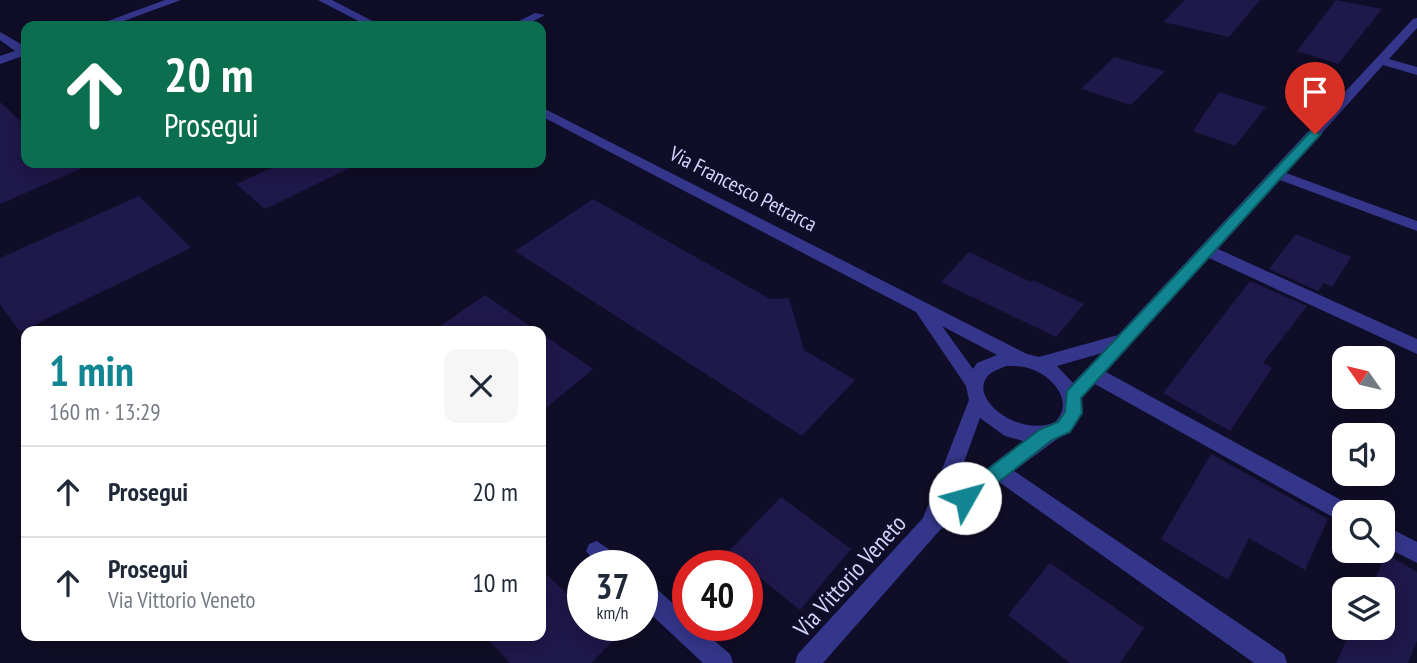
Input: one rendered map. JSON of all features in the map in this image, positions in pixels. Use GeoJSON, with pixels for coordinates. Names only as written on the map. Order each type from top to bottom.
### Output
{"type":"FeatureCollection","features":[{"type":"Feature","properties":{"kind":"street"},"geometry":{"type":"LineString","coordinates":[[115,21],[176,0]]}},
{"type":"Feature","properties":{"kind":"street"},"geometry":{"type":"LineString","coordinates":[[323,0],[366,21]]}},
{"type":"Feature","properties":{"kind":"street"},"geometry":{"type":"LineString","coordinates":[[526,21],[539,15]]}},
{"type":"Feature","properties":{"kind":"street"},"geometry":{"type":"LineString","coordinates":[[1073,396],[1417,21]]}},
{"type":"Feature","properties":{"kind":"street"},"geometry":{"type":"LineString","coordinates":[[0,35],[21,49]]}},
{"type":"Feature","properties":{"kind":"street"},"geometry":{"type":"LineString","coordinates":[[0,60],[21,53]]}},
{"type":"Feature","properties":{"kind":"street"},"geometry":{"type":"LineString","coordinates":[[1383,61],[1417,71]]}},
{"type":"Feature","properties":{"kind":"street","name":"Via Francesco Petrarca"},"geometry":{"type":"LineString","coordinates":[[546,114],[892,292],[922,311],[1030,362]]}},
{"type":"Feature","properties":{"kind":"street"},"geometry":{"type":"LineString","coordinates":[[1277,174],[1417,226]]}},
{"type":"Feature","properties":{"kind":"street"},"geometry":{"type":"LineString","coordinates":[[1207,250],[1417,347]]}},
{"type":"Feature","properties":{"kind":"street","name":"Via Francesco Petrarca"},"geometry":{"type":"LineString","coordinates":[[922,311],[975,392]]}},
{"type":"Feature","properties":{"kind":"street"},"geometry":{"type":"LineString","coordinates":[[1030,362],[1065,384],[1073,396],[1073,413],[1064,427],[1045,435],[1018,433],[993,421],[975,392],[979,371],[989,363],[1030,362],[1124,340]]}},
{"type":"Feature","properties":{"kind":"street"},"geometry":{"type":"LineString","coordinates":[[1095,375],[1332,506]]}},
{"type":"Feature","properties":{"kind":"street","name":"Via Vittorio Veneto"},"geometry":{"type":"LineString","coordinates":[[931,524],[975,392]]}},
{"type":"Feature","properties":{"kind":"street","name":"Via Vittorio Veneto"},"geometry":{"type":"LineString","coordinates":[[807,663],[931,524],[1045,435]]}},
{"type":"Feature","properties":{"kind":"street"},"geometry":{"type":"LineString","coordinates":[[999,471],[1275,663]]}},
{"type":"Feature","properties":{"kind":"street"},"geometry":{"type":"LineString","coordinates":[[1395,541],[1417,553]]}},
{"type":"Feature","properties":{"kind":"street"},"geometry":{"type":"LineString","coordinates":[[658,606],[722,663]]}},
{"type":"Feature","properties":{"kind":"building"},"geometry":{"type":"Polygon","coordinates":[[[1185,0],[1260,0],[1229,37],[1163,22],[1185,0]]]}},
{"type":"Feature","properties":{"kind":"building"},"geometry":{"type":"Polygon","coordinates":[[[1336,0],[1382,9],[1338,64],[1297,51],[1336,0]]]}},
{"type":"Feature","properties":{"kind":"building"},"geometry":{"type":"Polygon","coordinates":[[[1114,57],[1165,71],[1131,105],[1081,89],[1114,57]]]}},
{"type":"Feature","properties":{"kind":"building"},"geometry":{"type":"Polygon","coordinates":[[[1219,92],[1266,107],[1235,146],[1193,131],[1219,92]]]}},
{"type":"Feature","properties":{"kind":"building"},"geometry":{"type":"Polygon","coordinates":[[[0,102],[21,121],[21,168],[83,168],[0,204],[0,102]]]}},
{"type":"Feature","properties":{"kind":"building"},"geometry":{"type":"Polygon","coordinates":[[[272,168],[350,168],[265,209],[236,184],[272,168]]]}},
{"type":"Feature","properties":{"kind":"building"},"geometry":{"type":"Polygon","coordinates":[[[139,196],[191,248],[32,326],[21,326],[20,332],[0,304],[0,258],[139,196]]]}},
{"type":"Feature","properties":{"kind":"building"},"geometry":{"type":"Polygon","coordinates":[[[593,199],[770,299],[789,298],[804,350],[855,380],[802,436],[515,251],[593,199]]]}},
{"type":"Feature","properties":{"kind":"building"},"geometry":{"type":"Polygon","coordinates":[[[1296,234],[1351,257],[1332,287],[1324,283],[1318,291],[1269,269],[1296,234]]]}},
{"type":"Feature","properties":{"kind":"building"},"geometry":{"type":"Polygon","coordinates":[[[969,252],[1084,304],[1056,337],[941,282],[969,252]]]}},
{"type":"Feature","properties":{"kind":"building"},"geometry":{"type":"Polygon","coordinates":[[[1250,281],[1307,306],[1263,363],[1272,368],[1230,431],[1163,393],[1250,281]]]}},
{"type":"Feature","properties":{"kind":"building"},"geometry":{"type":"Polygon","coordinates":[[[485,295],[530,326],[440,326],[485,295]]]}},
{"type":"Feature","properties":{"kind":"building"},"geometry":{"type":"Polygon","coordinates":[[[546,336],[593,369],[546,408],[546,336]]]}},
{"type":"Feature","properties":{"kind":"building"},"geometry":{"type":"Polygon","coordinates":[[[1211,454],[1328,519],[1305,570],[1249,538],[1228,580],[1161,539],[1211,454]]]}},
{"type":"Feature","properties":{"kind":"building"},"geometry":{"type":"Polygon","coordinates":[[[781,497],[851,549],[800,610],[763,580],[763,550],[730,550],[781,497]]]}},
{"type":"Feature","properties":{"kind":"building"},"geometry":{"type":"Polygon","coordinates":[[[1395,559],[1417,572],[1417,641],[1408,663],[1336,663],[1347,640],[1395,640],[1395,577],[1376,577],[1382,563],[1395,563],[1395,559]]]}},
{"type":"Feature","properties":{"kind":"building"},"geometry":{"type":"Polygon","coordinates":[[[1050,563],[1144,628],[1120,663],[1070,663],[1008,615],[1050,563]]]}},
{"type":"Feature","properties":{"kind":"building"},"geometry":{"type":"Polygon","coordinates":[[[546,574],[567,594],[567,641],[613,641],[591,663],[510,663],[490,641],[546,641],[546,574]]]}},
{"type":"Feature","properties":{"kind":"route"},"geometry":{"type":"LineString","coordinates":[[965,498],[1045,435],[1064,427],[1073,413],[1073,396],[1315,134]]}}]}
